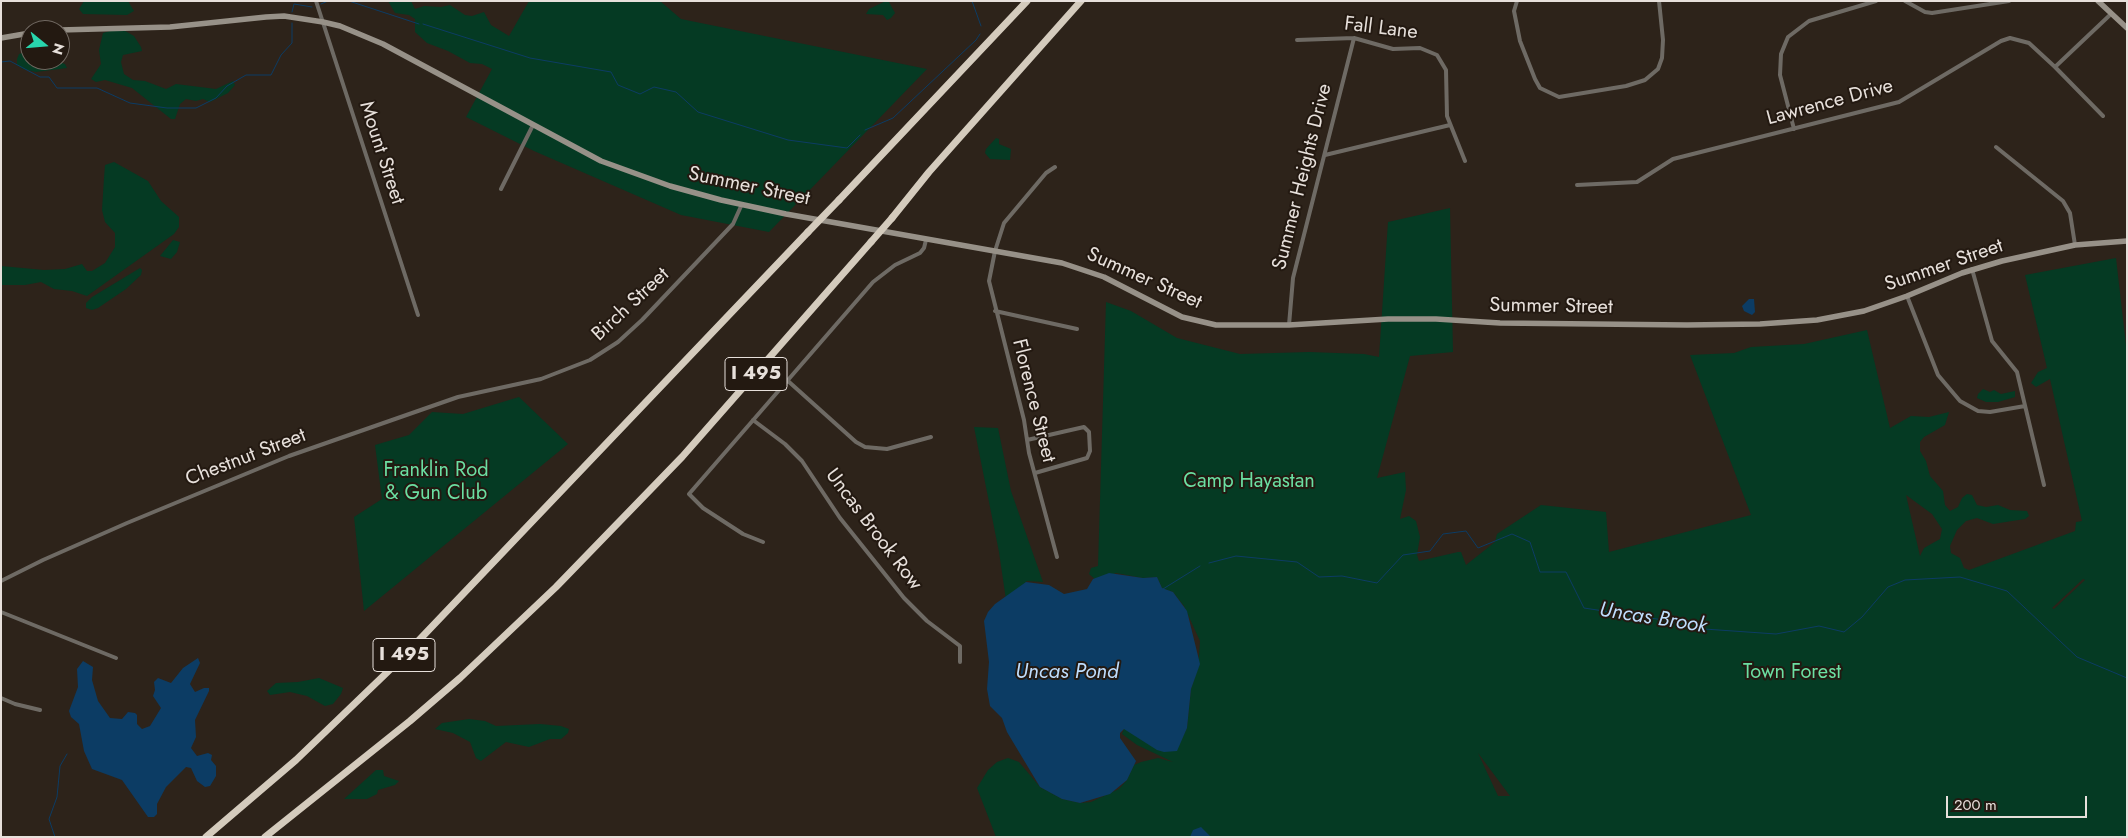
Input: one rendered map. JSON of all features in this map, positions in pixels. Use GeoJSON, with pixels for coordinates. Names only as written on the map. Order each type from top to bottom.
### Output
{"type":"FeatureCollection","features":[{"type":"Feature","properties":{"kind":"highway","name":"I 495"},"geometry":{"type":"LineString","coordinates":[[206,837],[296,760],[402,658],[1027,1]]}},
{"type":"Feature","properties":{"kind":"highway","name":"I 495"},"geometry":{"type":"LineString","coordinates":[[265,837],[410,722],[460,678],[556,587],[682,456],[892,218],[929,172],[1081,1]]}},
{"type":"Feature","properties":{"kind":"main road"},"geometry":{"type":"LineString","coordinates":[[2098,1],[2127,28]]}},
{"type":"Feature","properties":{"kind":"main road","name":"Summer Street"},"geometry":{"type":"LineString","coordinates":[[70,30],[170,27],[275,17],[323,22],[340,26],[383,44],[533,125],[618,168],[703,196],[926,240],[1055,261],[1087,270],[1120,284],[1172,313],[1199,322],[1229,325],[1289,325],[1417,319],[1576,324],[1760,324],[1839,316],[1864,311],[1972,270],[2075,245],[2127,241]]}},
{"type":"Feature","properties":{"kind":"main road"},"geometry":{"type":"LineString","coordinates":[[1,38],[20,35]]}},
{"type":"Feature","properties":{"kind":"street","name":"Mount Street"},"geometry":{"type":"LineString","coordinates":[[316,1],[418,315]]}},
{"type":"Feature","properties":{"kind":"street"},"geometry":{"type":"LineString","coordinates":[[1517,1],[1514,11],[1517,26],[1535,79],[1540,88],[1559,97],[1581,95],[1632,84],[1645,80],[1658,69],[1662,58],[1663,40],[1659,1]]}},
{"type":"Feature","properties":{"kind":"street"},"geometry":{"type":"LineString","coordinates":[[1794,128],[1780,75],[1781,54],[1788,37],[1808,21],[1876,1]]}},
{"type":"Feature","properties":{"kind":"street"},"geometry":{"type":"LineString","coordinates":[[1905,1],[1925,12],[1932,13],[2009,1]]}},
{"type":"Feature","properties":{"kind":"street"},"geometry":{"type":"LineString","coordinates":[[2055,66],[2111,14]]}},
{"type":"Feature","properties":{"kind":"street","name":"Fall Lane"},"geometry":{"type":"LineString","coordinates":[[1297,40],[1354,38],[1393,49],[1420,48],[1437,55],[1446,70],[1445,106],[1450,125],[1465,161]]}},
{"type":"Feature","properties":{"kind":"street","name":"Summer Heights Drive"},"geometry":{"type":"LineString","coordinates":[[1289,325],[1293,278],[1354,38]]}},
{"type":"Feature","properties":{"kind":"street","name":"Lawrence Drive"},"geometry":{"type":"LineString","coordinates":[[1578,185],[1638,182],[1673,160],[1899,102],[2001,41],[2010,38],[2029,43],[2055,66],[2103,116]]}},
{"type":"Feature","properties":{"kind":"street"},"geometry":{"type":"LineString","coordinates":[[501,189],[533,125]]}},
{"type":"Feature","properties":{"kind":"street"},"geometry":{"type":"LineString","coordinates":[[1325,155],[1450,125]]}},
{"type":"Feature","properties":{"kind":"street"},"geometry":{"type":"LineString","coordinates":[[1996,147],[2063,201],[2070,213],[2075,245]]}},
{"type":"Feature","properties":{"kind":"street","name":"Florence Street"},"geometry":{"type":"LineString","coordinates":[[1055,167],[1046,173],[1010,214],[999,236],[989,282],[1056,558]]}},
{"type":"Feature","properties":{"kind":"street","name":"Birch Street"},"geometry":{"type":"LineString","coordinates":[[510,386],[551,376],[576,367],[618,342],[642,320],[728,229],[736,220],[742,204]]}},
{"type":"Feature","properties":{"kind":"street"},"geometry":{"type":"LineString","coordinates":[[764,542],[743,534],[689,494],[873,282],[896,265],[920,253],[926,240]]}},
{"type":"Feature","properties":{"kind":"street"},"geometry":{"type":"LineString","coordinates":[[1972,270],[1992,341],[2017,372],[2044,484]]}},
{"type":"Feature","properties":{"kind":"street"},"geometry":{"type":"LineString","coordinates":[[1907,296],[1938,375],[1960,401],[1978,411],[1990,412],[2025,406]]}},
{"type":"Feature","properties":{"kind":"street"},"geometry":{"type":"LineString","coordinates":[[995,310],[1077,328]]}},
{"type":"Feature","properties":{"kind":"street"},"geometry":{"type":"LineString","coordinates":[[788,381],[856,442],[865,447],[887,449],[931,437]]}},
{"type":"Feature","properties":{"kind":"street","name":"Chestnut Street"},"geometry":{"type":"LineString","coordinates":[[1,581],[119,526],[289,456],[458,397],[510,386]]}},
{"type":"Feature","properties":{"kind":"street","name":"Uncas Brook Row"},"geometry":{"type":"LineString","coordinates":[[754,420],[785,444],[802,461],[840,518],[904,598],[927,621],[960,646],[960,662]]}},
{"type":"Feature","properties":{"kind":"street"},"geometry":{"type":"LineString","coordinates":[[1027,440],[1087,428],[1090,451],[1087,458],[1035,473]]}},
{"type":"Feature","properties":{"kind":"street"},"geometry":{"type":"LineString","coordinates":[[1,612],[116,658]]}},
{"type":"Feature","properties":{"kind":"street"},"geometry":{"type":"LineString","coordinates":[[1,698],[15,704],[40,710]]}},
{"type":"Feature","properties":{"kind":"green space"},"geometry":{"type":"Polygon","coordinates":[[[84,1],[128,1],[134,11],[127,15],[83,14],[79,9],[84,1]]]}},
{"type":"Feature","properties":{"kind":"green space"},"geometry":{"type":"Polygon","coordinates":[[[388,1],[411,1],[415,9],[424,6],[441,7],[450,5],[465,15],[472,16],[484,12],[491,25],[509,36],[529,1],[660,1],[681,19],[927,69],[769,232],[681,215],[534,151],[466,117],[492,69],[482,64],[470,63],[448,51],[427,43],[415,32],[415,19],[409,15],[395,13],[388,1]]]}},
{"type":"Feature","properties":{"kind":"green space"},"geometry":{"type":"Polygon","coordinates":[[[886,1],[889,2],[895,13],[891,18],[887,20],[883,15],[866,14],[869,9],[886,1]]]}},
{"type":"Feature","properties":{"kind":"green space"},"geometry":{"type":"Polygon","coordinates":[[[120,28],[134,36],[142,51],[123,55],[121,62],[124,74],[133,80],[145,81],[166,89],[176,84],[216,89],[233,81],[235,85],[228,93],[210,102],[203,99],[196,101],[186,99],[180,104],[175,119],[171,119],[132,88],[105,80],[96,82],[91,79],[101,64],[99,50],[103,33],[120,28]]]}},
{"type":"Feature","properties":{"kind":"green space"},"geometry":{"type":"Polygon","coordinates":[[[20,54],[20,67],[17,65],[20,54]]]}},
{"type":"Feature","properties":{"kind":"green space"},"geometry":{"type":"Polygon","coordinates":[[[27,70],[52,70],[36,72],[27,70]]]}},
{"type":"Feature","properties":{"kind":"green space"},"geometry":{"type":"Polygon","coordinates":[[[996,138],[999,139],[999,144],[1011,149],[1010,160],[990,159],[985,153],[986,149],[996,138]]]}},
{"type":"Feature","properties":{"kind":"green space"},"geometry":{"type":"Polygon","coordinates":[[[114,162],[148,181],[161,201],[179,217],[179,227],[174,234],[87,296],[72,291],[54,289],[41,282],[25,285],[1,285],[1,266],[44,270],[65,269],[82,264],[87,271],[92,271],[105,263],[115,247],[115,233],[105,222],[102,210],[105,165],[114,162]]]}},
{"type":"Feature","properties":{"kind":"green space"},"geometry":{"type":"Polygon","coordinates":[[[1450,208],[1453,352],[1410,356],[1377,478],[1405,472],[1406,490],[1400,519],[1409,516],[1416,521],[1420,537],[1417,555],[1419,561],[1461,552],[1466,565],[1495,542],[1497,534],[1541,505],[1606,512],[1609,552],[1751,515],[1690,355],[1734,353],[1751,347],[1804,344],[1867,330],[1890,428],[1911,416],[1929,417],[1949,412],[1945,425],[1924,437],[1920,442],[1920,451],[1926,461],[1930,476],[1943,491],[1945,505],[1950,511],[1958,507],[1962,498],[1967,494],[1972,495],[1977,505],[1986,507],[1998,505],[2010,510],[2027,511],[2029,516],[2025,519],[1993,524],[1977,518],[1966,521],[1957,530],[1950,546],[1951,553],[1960,558],[1964,568],[1969,570],[2075,531],[2076,522],[2082,521],[2050,379],[2036,387],[2031,383],[2038,372],[2047,368],[2025,275],[2116,258],[2127,354],[2127,837],[996,837],[977,788],[988,770],[997,762],[1008,758],[1019,762],[1040,787],[1062,799],[1080,803],[1091,802],[1119,789],[1127,780],[1134,765],[1158,758],[1173,762],[1137,745],[1122,734],[1125,726],[1179,744],[1187,728],[1191,689],[1198,668],[1200,641],[1184,606],[1173,592],[1162,588],[1157,577],[1143,578],[1116,573],[1097,581],[1089,574],[1091,568],[1098,566],[1106,302],[1131,311],[1177,338],[1240,354],[1309,352],[1364,354],[1379,357],[1388,222],[1450,208]],[[1906,495],[1920,556],[1924,548],[1940,539],[1942,529],[1932,514],[1906,495]],[[2083,579],[2052,608],[2054,609],[2085,580],[2083,579]],[[1478,753],[1498,796],[1510,796],[1478,753]]]}},
{"type":"Feature","properties":{"kind":"green space"},"geometry":{"type":"Polygon","coordinates":[[[173,240],[180,242],[177,252],[171,259],[160,256],[173,240]]]}},
{"type":"Feature","properties":{"kind":"green space"},"geometry":{"type":"Polygon","coordinates":[[[140,268],[142,270],[141,275],[126,289],[98,308],[92,310],[86,308],[86,303],[92,297],[140,268]]]}},
{"type":"Feature","properties":{"kind":"green space"},"geometry":{"type":"Polygon","coordinates":[[[1983,389],[1990,392],[1994,390],[2001,394],[2015,391],[2015,397],[1998,402],[1986,402],[1977,398],[1983,389]]]}},
{"type":"Feature","properties":{"kind":"green space","name":"Franklin Rod & Gun Club"},"geometry":{"type":"Polygon","coordinates":[[[519,397],[568,444],[364,611],[354,517],[382,499],[375,445],[409,435],[432,412],[463,414],[519,397]]]}},
{"type":"Feature","properties":{"kind":"green space"},"geometry":{"type":"Polygon","coordinates":[[[974,427],[998,428],[1011,491],[1043,582],[1027,581],[1006,600],[999,552],[974,427]]]}},
{"type":"Feature","properties":{"kind":"green space"},"geometry":{"type":"Polygon","coordinates":[[[319,678],[343,688],[333,704],[325,706],[307,696],[290,692],[270,695],[267,691],[276,683],[298,682],[319,678]]]}},
{"type":"Feature","properties":{"kind":"green space"},"geometry":{"type":"Polygon","coordinates":[[[469,719],[485,721],[496,726],[540,724],[561,726],[569,729],[568,733],[561,739],[550,739],[529,747],[506,742],[481,761],[476,758],[470,742],[453,733],[435,729],[442,723],[469,719]]]}},
{"type":"Feature","properties":{"kind":"green space"},"geometry":{"type":"Polygon","coordinates":[[[376,770],[383,770],[384,776],[399,781],[395,785],[378,790],[377,794],[367,799],[344,799],[376,770]]]}},
{"type":"Feature","properties":{"kind":"water"},"geometry":{"type":"Polygon","coordinates":[[[1749,299],[1754,299],[1755,312],[1752,315],[1744,311],[1742,306],[1749,299]]]}},
{"type":"Feature","properties":{"kind":"water","name":"Uncas Pond"},"geometry":{"type":"Polygon","coordinates":[[[1109,573],[1143,578],[1157,577],[1162,588],[1173,592],[1187,611],[1200,664],[1191,689],[1187,728],[1177,751],[1164,752],[1157,750],[1124,729],[1120,733],[1120,738],[1136,761],[1127,780],[1110,794],[1080,803],[1062,799],[1040,787],[1007,732],[1002,718],[990,706],[987,689],[989,662],[984,621],[988,612],[995,604],[1026,582],[1049,585],[1064,594],[1087,589],[1093,579],[1109,573]]]}},
{"type":"Feature","properties":{"kind":"water"},"geometry":{"type":"Polygon","coordinates":[[[198,658],[200,663],[190,684],[195,692],[204,688],[209,688],[209,691],[195,720],[196,737],[191,748],[197,756],[208,753],[212,755],[211,760],[216,766],[216,776],[210,786],[205,787],[197,781],[191,768],[186,767],[166,787],[157,804],[157,814],[154,817],[148,817],[122,780],[92,769],[84,751],[79,724],[71,717],[69,711],[78,687],[77,669],[83,661],[93,667],[92,680],[98,701],[110,718],[122,719],[128,712],[135,713],[137,715],[137,724],[142,729],[150,726],[161,708],[153,696],[155,690],[154,682],[158,678],[171,683],[183,668],[198,658]]]}},
{"type":"Feature","properties":{"kind":"water"},"geometry":{"type":"Polygon","coordinates":[[[1201,827],[1211,837],[1190,837],[1193,830],[1201,827]]]}},
{"type":"Feature","properties":{"kind":"waterway"},"geometry":{"type":"LineString","coordinates":[[321,4],[328,1]]}},
{"type":"Feature","properties":{"kind":"waterway"},"geometry":{"type":"LineString","coordinates":[[349,1],[419,24]]}},
{"type":"Feature","properties":{"kind":"waterway"},"geometry":{"type":"LineString","coordinates":[[972,1],[981,26]]}},
{"type":"Feature","properties":{"kind":"waterway"},"geometry":{"type":"LineString","coordinates":[[292,12],[294,4],[312,7]]}},
{"type":"Feature","properties":{"kind":"waterway"},"geometry":{"type":"LineString","coordinates":[[1,62],[10,61],[40,77],[49,77],[57,88],[97,88],[130,103],[167,108],[196,108],[216,98],[227,86],[246,75],[271,75],[281,55],[292,43],[292,23]]}},
{"type":"Feature","properties":{"kind":"waterway"},"geometry":{"type":"LineString","coordinates":[[423,24],[530,58],[611,72],[618,85],[640,94],[654,87],[676,92],[698,112],[788,140],[847,148],[860,135]]}},
{"type":"Feature","properties":{"kind":"waterway"},"geometry":{"type":"LineString","coordinates":[[865,130],[893,118],[976,40],[980,34]]}},
{"type":"Feature","properties":{"kind":"waterway","name":"Uncas Brook"},"geometry":{"type":"LineString","coordinates":[[1209,563],[1236,556],[1297,562],[1319,577],[1342,576],[1377,583],[1403,555],[1430,551],[1443,534],[1466,531],[1478,548],[1512,534],[1530,542],[1540,572],[1566,572],[1584,608],[1670,621],[1690,628],[1776,634],[1819,626],[1844,632],[1862,617],[1888,587],[1905,580],[1960,577],[2007,591],[2077,657],[2127,678]]}},
{"type":"Feature","properties":{"kind":"waterway","name":"Uncas Brook"},"geometry":{"type":"LineString","coordinates":[[1163,589],[1200,566]]}},
{"type":"Feature","properties":{"kind":"waterway"},"geometry":{"type":"LineString","coordinates":[[55,837],[49,819],[57,797],[60,766],[67,754]]}},
{"type":"Feature","properties":{"kind":"park label","name":"Camp Hayastan"},"geometry":{"type":"Point","coordinates":[1249,482]}},
{"type":"Feature","properties":{"kind":"park label","name":"Town Forest"},"geometry":{"type":"Point","coordinates":[1792,673]}}]}
